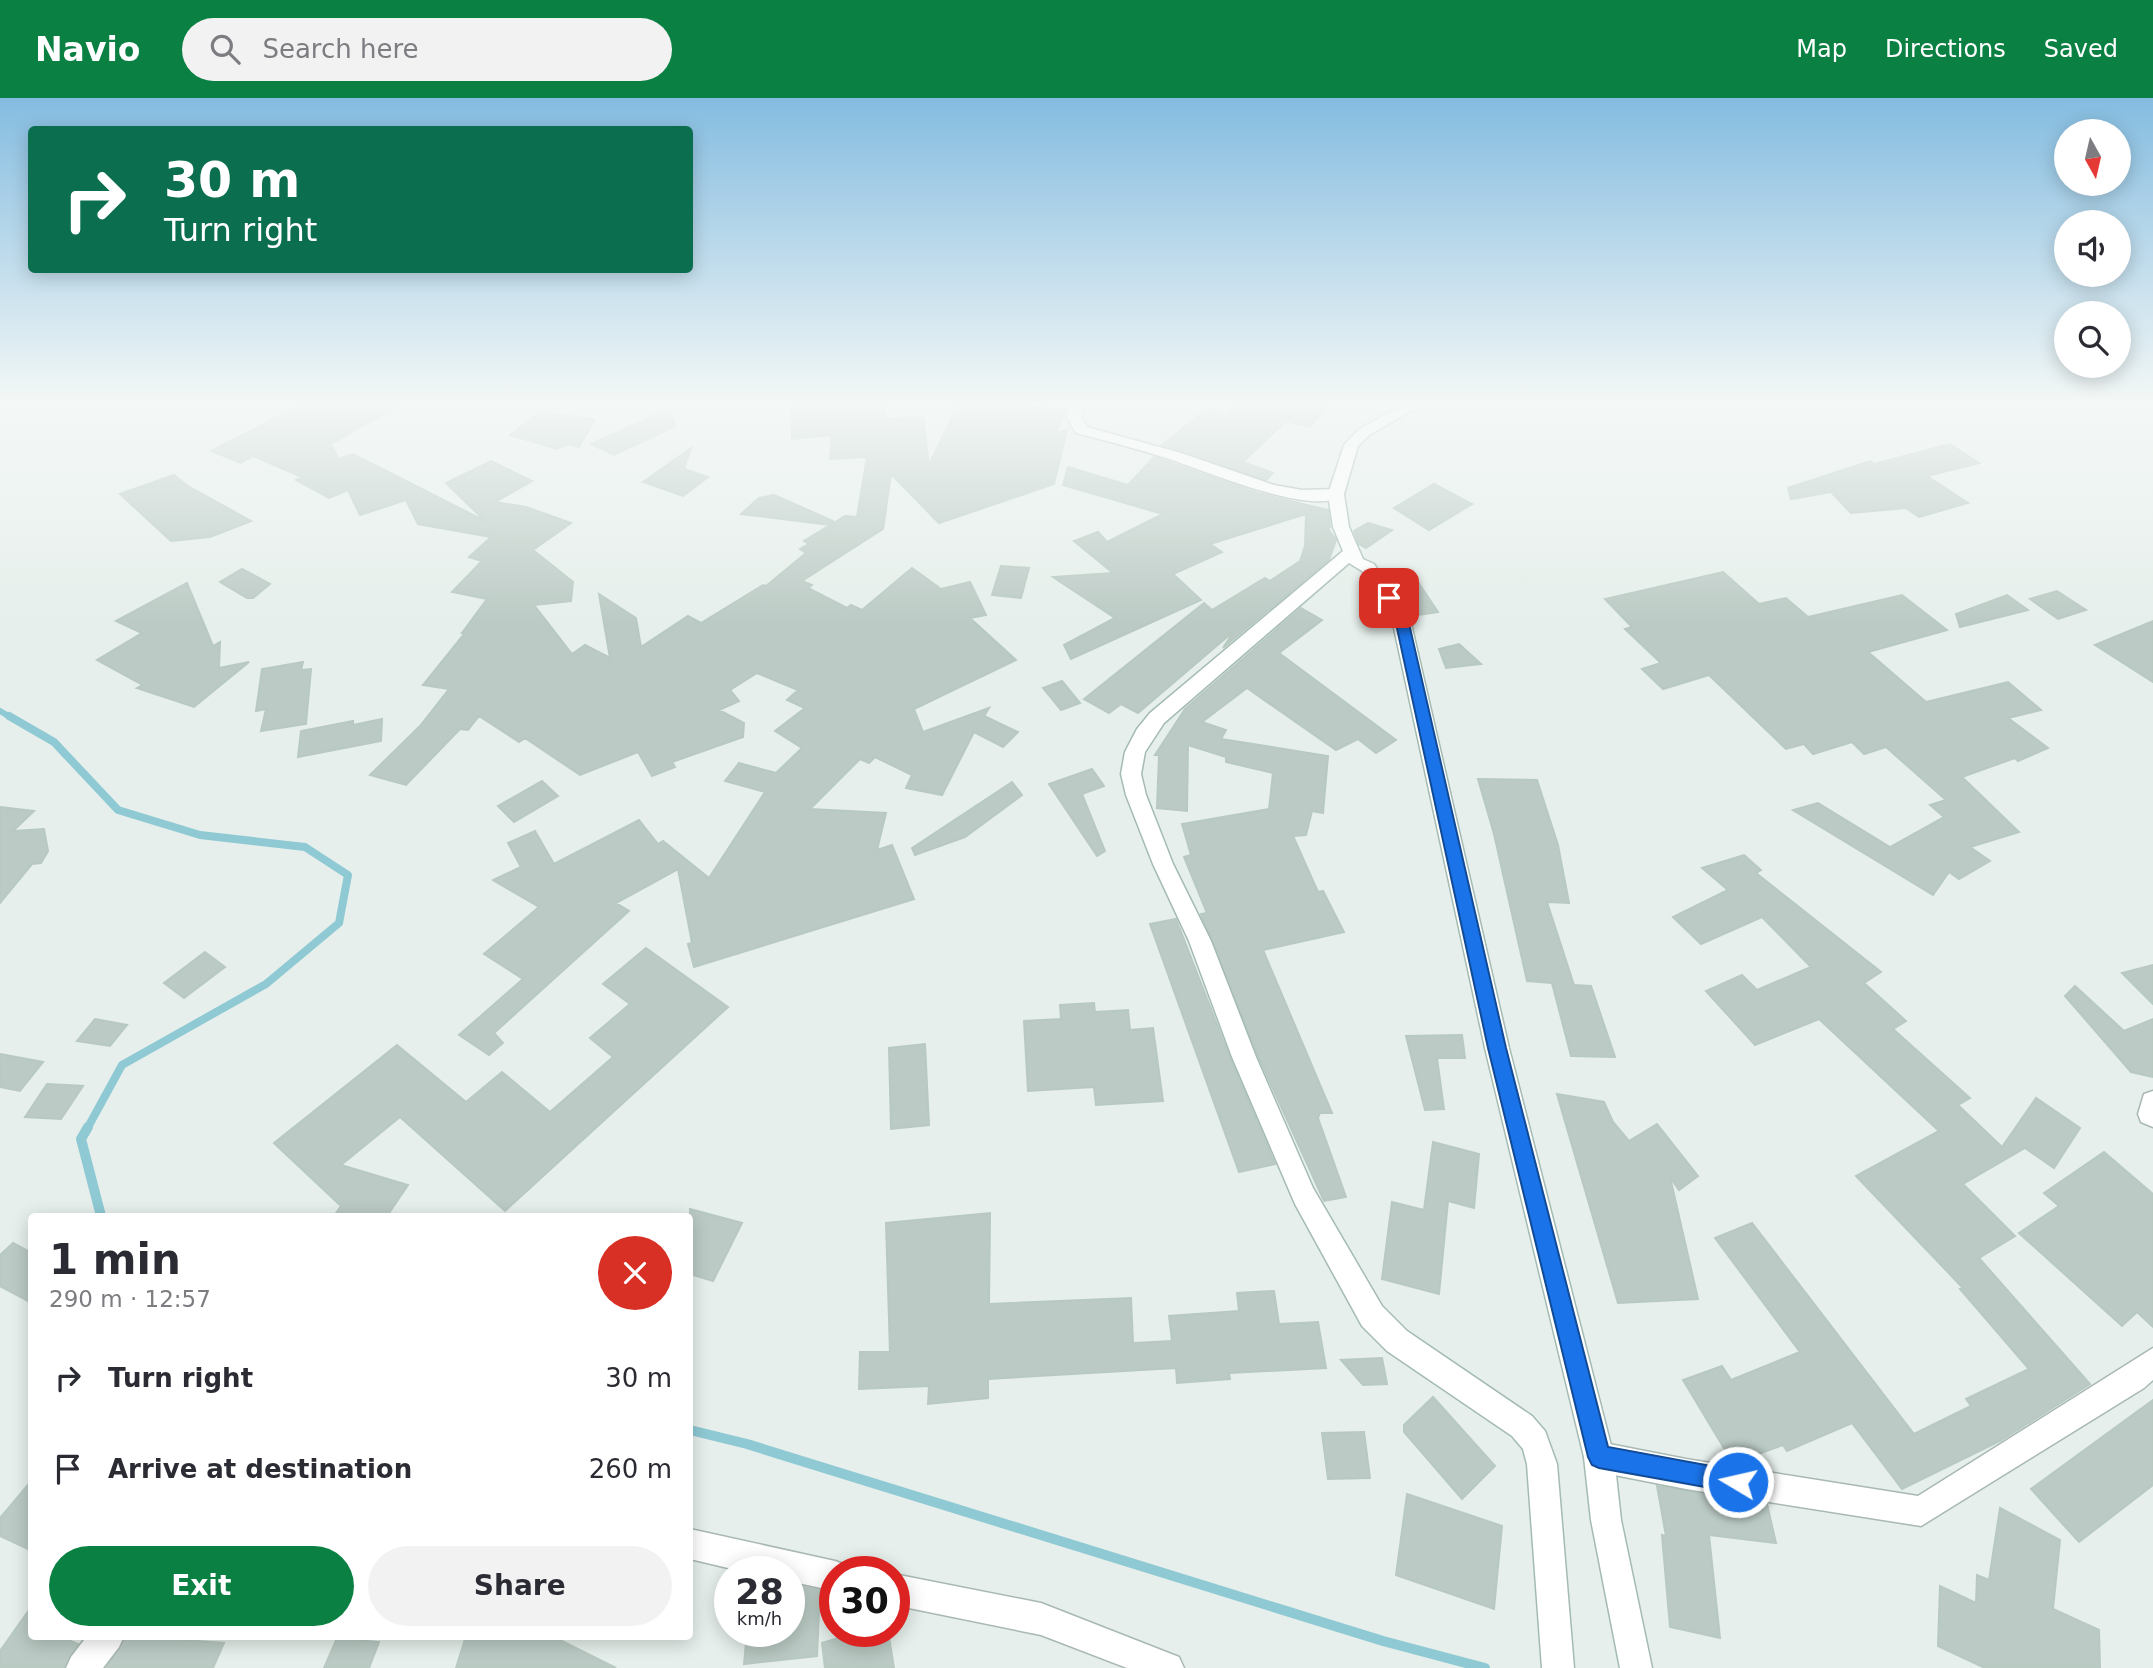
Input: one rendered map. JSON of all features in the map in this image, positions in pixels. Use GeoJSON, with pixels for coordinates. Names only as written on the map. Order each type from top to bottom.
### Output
{"type":"FeatureCollection","features":[{"type":"Feature","properties":{"kind":"street"},"geometry":{"type":"LineString","coordinates":[[1233,477],[1287,494],[1315,497],[1336,494]]}},
{"type":"Feature","properties":{"kind":"street"},"geometry":{"type":"LineString","coordinates":[[1341,477],[1336,494],[1341,527],[1356,562],[1368,568],[1401,619],[1497,1048],[1599,1457],[1606,1520],[1636,1668]]}},
{"type":"Feature","properties":{"kind":"street"},"geometry":{"type":"LineString","coordinates":[[1352,552],[1157,718],[1144,734],[1135,752],[1131,774],[1136,795],[1163,864],[1200,941],[1304,1196],[1371,1316],[1397,1341],[1529,1433],[1535,1441],[1542,1464],[1558,1668]]}},
{"type":"Feature","properties":{"kind":"street"},"geometry":{"type":"LineString","coordinates":[[2153,1102],[2150,1114],[2153,1116]]}},
{"type":"Feature","properties":{"kind":"street"},"geometry":{"type":"LineString","coordinates":[[1599,1457],[1686,1474],[1920,1511],[2134,1378],[2153,1362]]}},
{"type":"Feature","properties":{"kind":"street"},"geometry":{"type":"LineString","coordinates":[[693,1545],[819,1572]]}},
{"type":"Feature","properties":{"kind":"street"},"geometry":{"type":"LineString","coordinates":[[910,1591],[1041,1619],[1168,1668]]}},
{"type":"Feature","properties":{"kind":"street"},"geometry":{"type":"LineString","coordinates":[[82,1668],[105,1640]]}},
{"type":"Feature","properties":{"kind":"building"},"geometry":{"type":"Polygon","coordinates":[[[168,477],[177,477],[251,521],[210,537],[171,541],[120,494],[168,477]]]}},
{"type":"Feature","properties":{"kind":"building"},"geometry":{"type":"Polygon","coordinates":[[[301,477],[399,477],[485,521],[446,483],[458,477],[524,477],[532,481],[495,502],[526,507],[571,523],[533,550],[573,582],[571,601],[534,605],[572,654],[585,645],[610,658],[599,594],[636,618],[641,647],[688,616],[701,623],[763,585],[766,586],[806,553],[800,549],[809,544],[804,541],[830,525],[741,514],[759,498],[774,495],[833,521],[832,524],[845,516],[857,517],[864,477],[891,477],[883,529],[802,581],[812,585],[808,588],[847,608],[851,605],[862,610],[912,568],[941,589],[970,582],[986,615],[970,618],[1016,660],[914,709],[923,732],[989,708],[984,716],[1018,732],[1003,747],[974,732],[942,795],[906,788],[912,775],[875,757],[869,763],[860,759],[810,809],[886,813],[877,850],[892,845],[914,899],[694,967],[688,944],[692,943],[678,869],[616,903],[629,911],[494,1033],[503,1043],[489,1055],[459,1035],[523,979],[484,954],[539,907],[493,880],[521,867],[508,843],[535,831],[554,864],[639,820],[658,844],[663,841],[709,878],[765,792],[725,781],[739,763],[776,773],[802,748],[775,731],[805,708],[787,700],[798,690],[757,673],[730,690],[739,701],[719,710],[744,723],[743,737],[672,762],[675,767],[652,776],[638,752],[580,775],[525,738],[519,742],[479,716],[468,730],[460,729],[406,785],[370,775],[420,726],[449,689],[423,685],[465,633],[462,633],[487,599],[452,592],[482,561],[469,557],[491,537],[418,524],[406,500],[360,515],[348,490],[329,498],[296,480],[301,477]]]}},
{"type":"Feature","properties":{"kind":"building"},"geometry":{"type":"Polygon","coordinates":[[[650,477],[708,477],[683,496],[643,482],[650,477]]]}},
{"type":"Feature","properties":{"kind":"building"},"geometry":{"type":"Polygon","coordinates":[[[894,477],[1056,477],[1054,484],[939,523],[894,477]]]}},
{"type":"Feature","properties":{"kind":"building"},"geometry":{"type":"Polygon","coordinates":[[[1065,477],[1102,477],[1128,485],[1135,477],[1213,477],[1258,493],[1328,510],[1328,529],[1336,540],[1329,560],[1223,648],[1234,631],[1138,713],[1121,704],[1109,713],[1084,699],[1204,603],[1212,610],[1265,578],[1270,581],[1300,561],[1305,546],[1306,514],[1210,544],[1222,552],[1173,574],[1201,600],[1071,659],[1064,645],[1115,618],[1053,577],[1113,573],[1074,541],[1098,532],[1107,542],[1163,514],[1063,485],[1065,477]]]}},
{"type":"Feature","properties":{"kind":"building"},"geometry":{"type":"Polygon","coordinates":[[[1821,477],[1929,477],[1968,503],[1919,517],[1906,508],[1851,513],[1831,492],[1791,499],[1788,488],[1821,477]]]}},
{"type":"Feature","properties":{"kind":"building"},"geometry":{"type":"Polygon","coordinates":[[[1434,484],[1472,504],[1429,530],[1394,508],[1434,484]]]}},
{"type":"Feature","properties":{"kind":"building"},"geometry":{"type":"Polygon","coordinates":[[[1368,523],[1392,530],[1366,548],[1359,544],[1354,531],[1368,523]]]}},
{"type":"Feature","properties":{"kind":"building"},"geometry":{"type":"Polygon","coordinates":[[[1001,566],[1029,568],[1021,598],[992,595],[1001,566]]]}},
{"type":"Feature","properties":{"kind":"building"},"geometry":{"type":"Polygon","coordinates":[[[242,569],[270,584],[253,598],[247,598],[220,582],[242,569]]]}},
{"type":"Feature","properties":{"kind":"building"},"geometry":{"type":"Polygon","coordinates":[[[1723,572],[1759,604],[1786,598],[1808,617],[1902,595],[1947,630],[1868,652],[1926,702],[2008,682],[2041,710],[2008,718],[2048,748],[2018,761],[2015,758],[1962,777],[2019,832],[1970,847],[1990,861],[1959,879],[1949,872],[1933,895],[1793,810],[1818,803],[1890,847],[1944,817],[1930,805],[1946,800],[1886,747],[1864,754],[1852,742],[1813,754],[1804,744],[1786,749],[1709,675],[1663,689],[1642,669],[1661,663],[1625,629],[1632,627],[1605,599],[1723,572]]]}},
{"type":"Feature","properties":{"kind":"building"},"geometry":{"type":"Polygon","coordinates":[[[1418,582],[1438,612],[1412,616],[1393,586],[1418,582]]]}},
{"type":"Feature","properties":{"kind":"building"},"geometry":{"type":"Polygon","coordinates":[[[187,583],[213,646],[220,642],[219,668],[249,662],[194,707],[137,688],[143,685],[97,660],[142,633],[116,621],[187,583]]]}},
{"type":"Feature","properties":{"kind":"building"},"geometry":{"type":"Polygon","coordinates":[[[2057,591],[2086,610],[2058,619],[2030,599],[2057,591]]]}},
{"type":"Feature","properties":{"kind":"building"},"geometry":{"type":"Polygon","coordinates":[[[2007,595],[2028,610],[1960,627],[1956,614],[2007,595]]]}},
{"type":"Feature","properties":{"kind":"building"},"geometry":{"type":"Polygon","coordinates":[[[1301,608],[1322,620],[1279,653],[1396,740],[1376,753],[1358,739],[1336,750],[1247,688],[1202,722],[1226,730],[1221,739],[1328,756],[1323,813],[1312,811],[1306,835],[1293,836],[1318,892],[1323,891],[1344,932],[1263,950],[1332,1113],[1320,1113],[1318,1118],[1346,1197],[1324,1201],[1258,1056],[1201,914],[1207,913],[1184,857],[1191,855],[1182,824],[1269,809],[1273,773],[1226,762],[1226,757],[1188,745],[1187,811],[1157,808],[1159,755],[1155,755],[1185,709],[1301,608]]]}},
{"type":"Feature","properties":{"kind":"building"},"geometry":{"type":"Polygon","coordinates":[[[2153,621],[2153,682],[2095,645],[2153,621]]]}},
{"type":"Feature","properties":{"kind":"building"},"geometry":{"type":"Polygon","coordinates":[[[1459,644],[1481,664],[1446,668],[1439,649],[1459,644]]]}},
{"type":"Feature","properties":{"kind":"building"},"geometry":{"type":"Polygon","coordinates":[[[303,662],[301,670],[311,669],[306,724],[261,731],[266,709],[256,711],[262,669],[303,662]]]}},
{"type":"Feature","properties":{"kind":"building"},"geometry":{"type":"Polygon","coordinates":[[[1062,681],[1080,703],[1061,710],[1043,688],[1062,681]]]}},
{"type":"Feature","properties":{"kind":"building"},"geometry":{"type":"Polygon","coordinates":[[[382,719],[381,741],[298,757],[301,731],[353,721],[353,725],[382,719]]]}},
{"type":"Feature","properties":{"kind":"building"},"geometry":{"type":"Polygon","coordinates":[[[1092,769],[1104,786],[1082,794],[1105,851],[1097,856],[1049,784],[1092,769]]]}},
{"type":"Feature","properties":{"kind":"building"},"geometry":{"type":"Polygon","coordinates":[[[1478,779],[1537,780],[1558,845],[1569,903],[1547,902],[1574,985],[1591,986],[1615,1057],[1571,1056],[1552,983],[1527,981],[1494,834],[1478,779]]]}},
{"type":"Feature","properties":{"kind":"building"},"geometry":{"type":"Polygon","coordinates":[[[542,781],[558,796],[514,822],[498,806],[542,781]]]}},
{"type":"Feature","properties":{"kind":"building"},"geometry":{"type":"Polygon","coordinates":[[[1012,782],[1022,795],[965,837],[915,855],[912,848],[1012,782]]]}},
{"type":"Feature","properties":{"kind":"building"},"geometry":{"type":"Polygon","coordinates":[[[0,807],[34,811],[13,831],[44,829],[48,851],[41,863],[32,864],[0,903],[0,807]]]}},
{"type":"Feature","properties":{"kind":"building"},"geometry":{"type":"Polygon","coordinates":[[[1744,855],[1761,870],[1756,873],[1881,972],[1864,983],[1906,1021],[1893,1029],[1970,1098],[1958,1105],[2002,1147],[2036,1098],[2080,1128],[2054,1168],[2025,1148],[1963,1184],[2015,1236],[1979,1258],[2090,1384],[2000,1441],[1902,1489],[1852,1423],[1787,1451],[1783,1445],[1733,1463],[1683,1380],[1722,1366],[1731,1380],[1800,1352],[1715,1238],[1752,1223],[1914,1434],[1971,1406],[1966,1399],[2029,1369],[1960,1289],[1963,1288],[1856,1176],[1939,1131],[1819,1019],[1755,1045],[1706,991],[1742,975],[1757,990],[1811,967],[1762,917],[1701,944],[1673,917],[1728,890],[1702,868],[1744,855]]]}},
{"type":"Feature","properties":{"kind":"building"},"geometry":{"type":"Polygon","coordinates":[[[1176,919],[1275,1164],[1239,1172],[1150,924],[1176,919]]]}},
{"type":"Feature","properties":{"kind":"building"},"geometry":{"type":"Polygon","coordinates":[[[646,948],[728,1007],[505,1211],[400,1117],[341,1165],[408,1185],[389,1213],[336,1213],[341,1206],[274,1143],[397,1045],[466,1102],[502,1072],[550,1112],[613,1057],[590,1038],[630,1004],[603,984],[646,948]]]}},
{"type":"Feature","properties":{"kind":"building"},"geometry":{"type":"Polygon","coordinates":[[[205,952],[225,967],[184,998],[164,983],[205,952]]]}},
{"type":"Feature","properties":{"kind":"building"},"geometry":{"type":"Polygon","coordinates":[[[2153,965],[2153,1004],[2122,973],[2153,965]]]}},
{"type":"Feature","properties":{"kind":"building"},"geometry":{"type":"Polygon","coordinates":[[[2075,986],[2124,1031],[2153,1019],[2153,1077],[2131,1072],[2065,996],[2075,986]]]}},
{"type":"Feature","properties":{"kind":"building"},"geometry":{"type":"Polygon","coordinates":[[[1094,1003],[1095,1012],[1128,1010],[1130,1030],[1153,1028],[1163,1101],[1096,1105],[1094,1087],[1028,1091],[1024,1021],[1061,1019],[1060,1005],[1094,1003]]]}},
{"type":"Feature","properties":{"kind":"building"},"geometry":{"type":"Polygon","coordinates":[[[95,1019],[127,1025],[110,1046],[77,1041],[95,1019]]]}},
{"type":"Feature","properties":{"kind":"building"},"geometry":{"type":"Polygon","coordinates":[[[1462,1035],[1465,1058],[1437,1058],[1444,1109],[1425,1110],[1406,1036],[1462,1035]]]}},
{"type":"Feature","properties":{"kind":"building"},"geometry":{"type":"Polygon","coordinates":[[[925,1044],[929,1125],[891,1129],[889,1048],[925,1044]]]}},
{"type":"Feature","properties":{"kind":"building"},"geometry":{"type":"Polygon","coordinates":[[[0,1054],[43,1062],[20,1091],[0,1087],[0,1054]]]}},
{"type":"Feature","properties":{"kind":"building"},"geometry":{"type":"Polygon","coordinates":[[[47,1084],[83,1086],[61,1119],[25,1117],[47,1084]]]}},
{"type":"Feature","properties":{"kind":"building"},"geometry":{"type":"Polygon","coordinates":[[[1557,1094],[1604,1102],[1613,1122],[1629,1141],[1657,1124],[1698,1176],[1679,1190],[1670,1177],[1698,1299],[1618,1303],[1557,1094]]]}},
{"type":"Feature","properties":{"kind":"building"},"geometry":{"type":"Polygon","coordinates":[[[1433,1142],[1479,1154],[1474,1208],[1448,1201],[1439,1294],[1382,1279],[1392,1202],[1424,1210],[1433,1142]]]}},
{"type":"Feature","properties":{"kind":"building"},"geometry":{"type":"Polygon","coordinates":[[[2104,1152],[2153,1194],[2153,1327],[2137,1312],[2122,1326],[2019,1233],[2059,1206],[2044,1193],[2104,1152]]]}},
{"type":"Feature","properties":{"kind":"building"},"geometry":{"type":"Polygon","coordinates":[[[690,1209],[742,1223],[713,1281],[693,1275],[693,1213],[690,1213],[690,1209]]]}},
{"type":"Feature","properties":{"kind":"building"},"geometry":{"type":"Polygon","coordinates":[[[990,1213],[989,1304],[1131,1298],[1133,1343],[1172,1341],[1169,1316],[1239,1311],[1237,1293],[1274,1291],[1279,1324],[1318,1322],[1326,1368],[1229,1373],[1230,1379],[1177,1383],[1176,1368],[988,1379],[988,1398],[928,1404],[929,1386],[859,1389],[860,1352],[890,1352],[886,1223],[990,1213]]]}},
{"type":"Feature","properties":{"kind":"building"},"geometry":{"type":"Polygon","coordinates":[[[13,1243],[28,1251],[28,1301],[0,1286],[0,1255],[13,1243]]]}},
{"type":"Feature","properties":{"kind":"building"},"geometry":{"type":"Polygon","coordinates":[[[1382,1358],[1387,1384],[1363,1385],[1341,1360],[1382,1358]]]}},
{"type":"Feature","properties":{"kind":"building"},"geometry":{"type":"Polygon","coordinates":[[[1433,1397],[1495,1466],[1462,1499],[1404,1432],[1404,1425],[1433,1397]]]}},
{"type":"Feature","properties":{"kind":"building"},"geometry":{"type":"Polygon","coordinates":[[[2153,1400],[2153,1485],[2079,1542],[2031,1489],[2153,1400]]]}},
{"type":"Feature","properties":{"kind":"building"},"geometry":{"type":"Polygon","coordinates":[[[1364,1432],[1370,1478],[1328,1479],[1322,1433],[1364,1432]]]}},
{"type":"Feature","properties":{"kind":"building"},"geometry":{"type":"Polygon","coordinates":[[[28,1485],[28,1549],[0,1536],[0,1518],[28,1485]]]}},
{"type":"Feature","properties":{"kind":"building"},"geometry":{"type":"Polygon","coordinates":[[[1657,1486],[1767,1504],[1776,1543],[1709,1535],[1720,1638],[1670,1627],[1662,1535],[1666,1536],[1657,1486]]]}},
{"type":"Feature","properties":{"kind":"building"},"geometry":{"type":"Polygon","coordinates":[[[1407,1494],[1502,1526],[1494,1609],[1396,1575],[1407,1494]]]}},
{"type":"Feature","properties":{"kind":"building"},"geometry":{"type":"Polygon","coordinates":[[[2000,1508],[2060,1540],[2053,1609],[2099,1630],[2100,1668],[1985,1668],[1938,1646],[1940,1586],[1976,1603],[1977,1575],[1989,1580],[2000,1508]]]}},
{"type":"Feature","properties":{"kind":"building"},"geometry":{"type":"Polygon","coordinates":[[[805,1587],[819,1590],[817,1656],[744,1664],[746,1647],[805,1647],[805,1587]]]}},
{"type":"Feature","properties":{"kind":"building"},"geometry":{"type":"Polygon","coordinates":[[[28,1612],[28,1640],[68,1640],[78,1644],[64,1668],[0,1668],[0,1651],[28,1612]]]}},
{"type":"Feature","properties":{"kind":"building"},"geometry":{"type":"Polygon","coordinates":[[[124,1640],[224,1643],[213,1668],[106,1668],[124,1640]]]}},
{"type":"Feature","properties":{"kind":"building"},"geometry":{"type":"Polygon","coordinates":[[[336,1640],[379,1642],[369,1668],[324,1668],[336,1640]]]}},
{"type":"Feature","properties":{"kind":"building"},"geometry":{"type":"Polygon","coordinates":[[[465,1640],[560,1640],[616,1668],[456,1668],[465,1640]]]}},
{"type":"Feature","properties":{"kind":"building"},"geometry":{"type":"Polygon","coordinates":[[[822,1647],[891,1647],[894,1668],[825,1668],[822,1647]]]}},
{"type":"Feature","properties":{"kind":"waterway"},"geometry":{"type":"LineString","coordinates":[[0,711],[12,718]]}},
{"type":"Feature","properties":{"kind":"waterway"},"geometry":{"type":"LineString","coordinates":[[9,716],[54,742],[118,810],[200,835],[305,847],[348,875],[339,923],[266,984],[122,1065],[87,1129]]}},
{"type":"Feature","properties":{"kind":"waterway"},"geometry":{"type":"LineString","coordinates":[[88,1127],[81,1139],[100,1213]]}},
{"type":"Feature","properties":{"kind":"waterway"},"geometry":{"type":"LineString","coordinates":[[693,1431],[747,1444],[1383,1641],[1485,1668]]}},
{"type":"Feature","properties":{"kind":"route"},"geometry":{"type":"LineString","coordinates":[[1389,598],[1401,619],[1497,1048],[1559,1286],[1599,1457],[1738,1482]]}}]}
